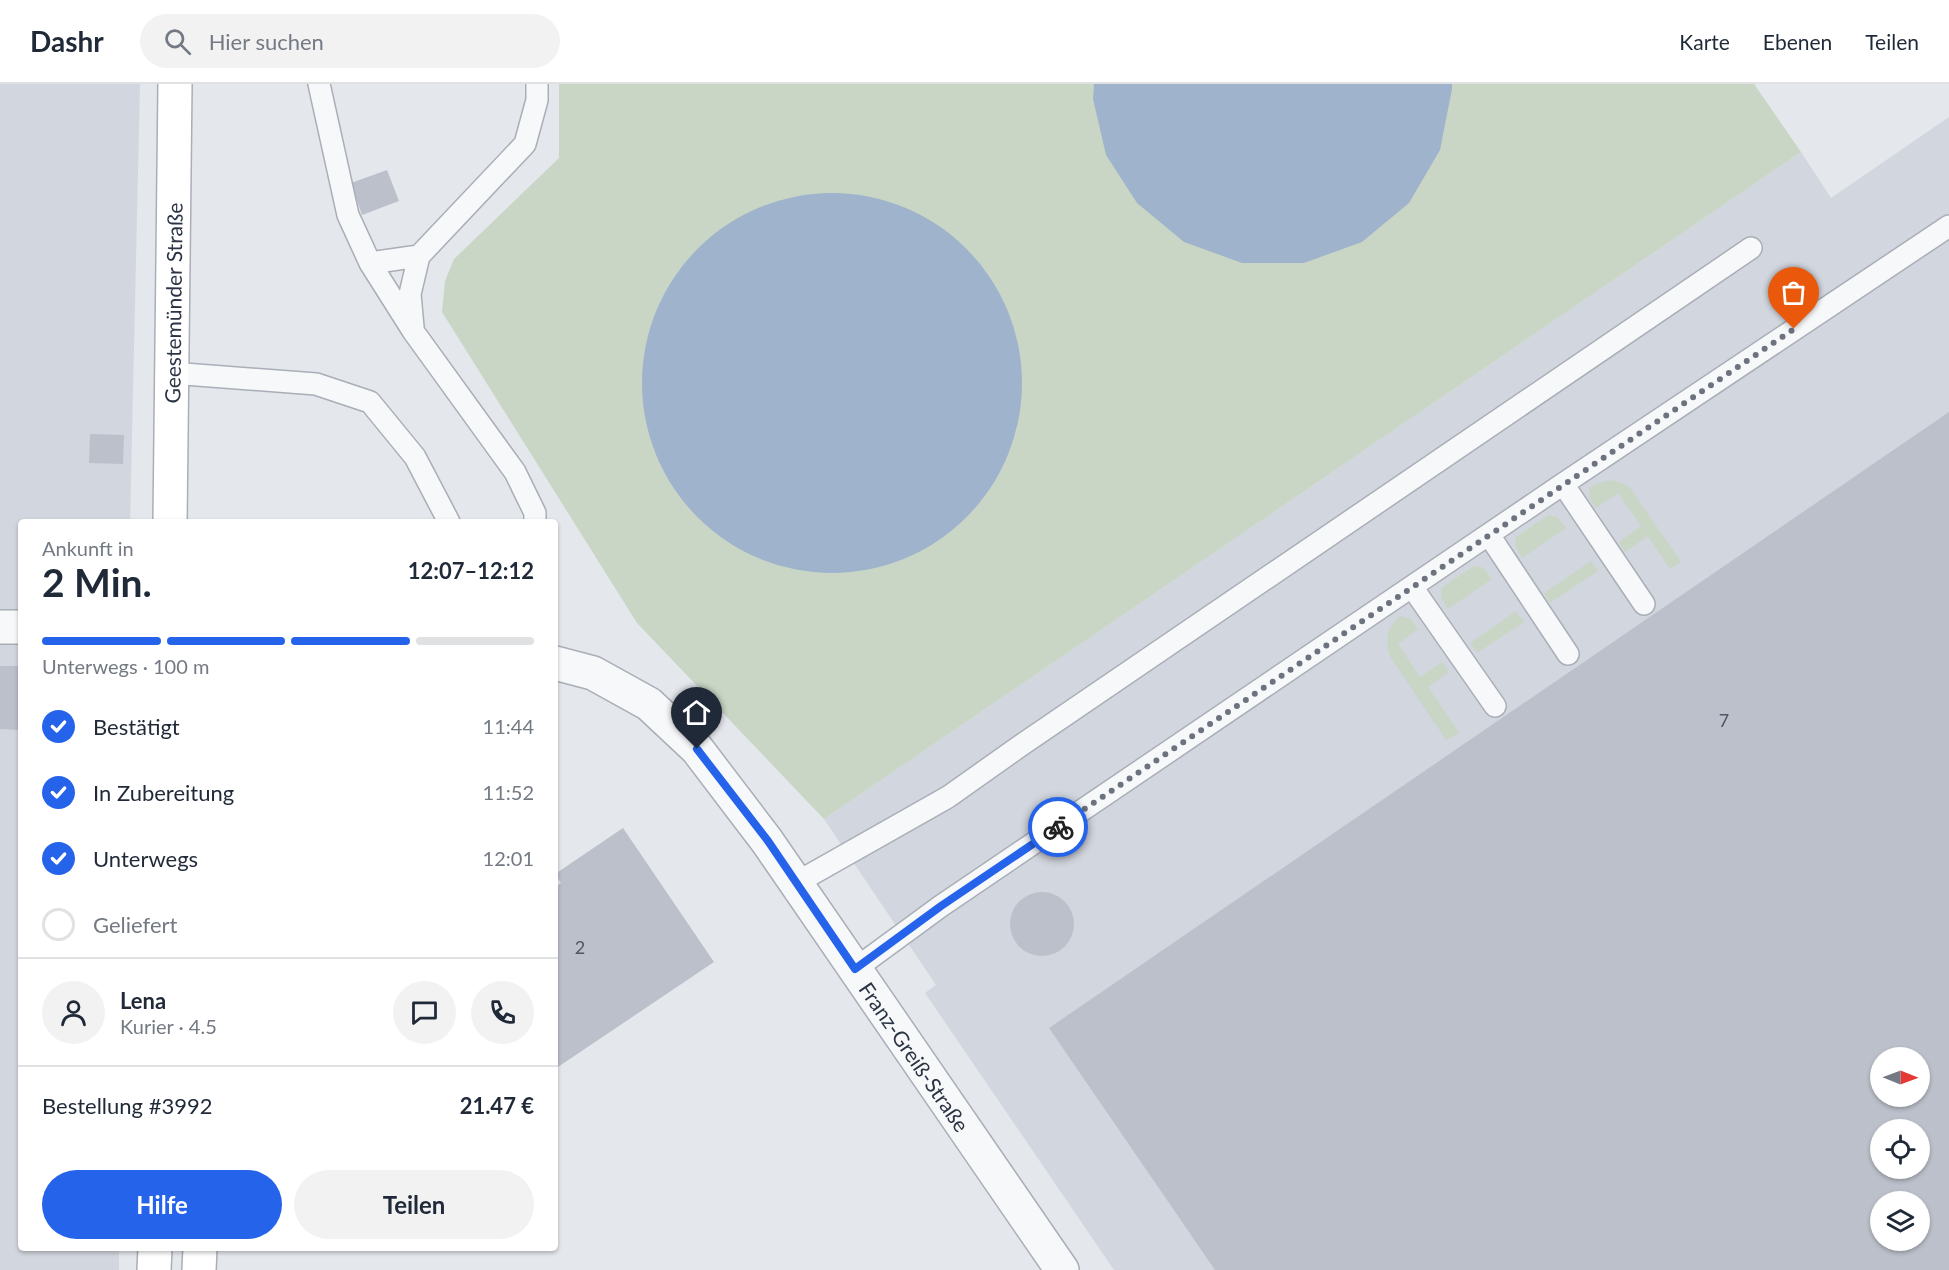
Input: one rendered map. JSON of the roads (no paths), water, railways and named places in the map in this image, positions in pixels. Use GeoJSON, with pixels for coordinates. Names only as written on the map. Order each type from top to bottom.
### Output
{"type":"FeatureCollection","features":[{"type":"Feature","properties":{"kind":"street","name":"Geestemünder Straße"},"geometry":{"type":"LineString","coordinates":[[170,519],[175,84]]}},
{"type":"Feature","properties":{"kind":"street"},"geometry":{"type":"LineString","coordinates":[[0,627],[18,627]]}},
{"type":"Feature","properties":{"kind":"street","name":"Franz-Greiß-Straße"},"geometry":{"type":"LineString","coordinates":[[558,664],[594,673],[649,704],[697,749],[768,841],[1062,1270]]}},
{"type":"Feature","properties":{"kind":"street"},"geometry":{"type":"LineString","coordinates":[[154,1270],[155,1251]]}},
{"type":"Feature","properties":{"kind":"street"},"geometry":{"type":"LineString","coordinates":[[199,1270],[200,1251]]}},
{"type":"Feature","properties":{"kind":"lane"},"geometry":{"type":"LineString","coordinates":[[319,84],[348,215],[370,263],[413,331],[515,472],[535,513],[535,519]]}},
{"type":"Feature","properties":{"kind":"lane"},"geometry":{"type":"LineString","coordinates":[[413,331],[410,294],[418,256],[525,144],[537,100],[537,84]]}},
{"type":"Feature","properties":{"kind":"lane"},"geometry":{"type":"LineString","coordinates":[[855,969],[941,906],[1563,484],[1949,226]]}},
{"type":"Feature","properties":{"kind":"lane"},"geometry":{"type":"LineString","coordinates":[[796,883],[948,797],[1751,248]]}},
{"type":"Feature","properties":{"kind":"lane"},"geometry":{"type":"LineString","coordinates":[[370,263],[418,256]]}},
{"type":"Feature","properties":{"kind":"lane"},"geometry":{"type":"LineString","coordinates":[[171,373],[316,384],[370,402],[415,457],[447,519]]}},
{"type":"Feature","properties":{"kind":"lane"},"geometry":{"type":"LineString","coordinates":[[1563,484],[1644,604]]}},
{"type":"Feature","properties":{"kind":"lane"},"geometry":{"type":"LineString","coordinates":[[1489,535],[1568,654]]}},
{"type":"Feature","properties":{"kind":"lane"},"geometry":{"type":"LineString","coordinates":[[1412,587],[1495,706]]}},
{"type":"Feature","properties":{"kind":"water"},"geometry":{"type":"Polygon","coordinates":[[[1094,84],[1452,84],[1452,89],[1440,150],[1409,203],[1362,242],[1304,263],[1242,263],[1184,242],[1137,203],[1106,155],[1093,99],[1094,84]]]}},
{"type":"Feature","properties":{"kind":"water"},"geometry":{"type":"Polygon","coordinates":[[[832,193],[869,197],[905,207],[922,215],[953,236],[979,262],[1000,293],[1008,310],[1018,346],[1022,383],[1018,420],[1008,456],[1000,473],[979,504],[953,530],[922,551],[905,559],[869,569],[832,573],[795,569],[759,559],[742,551],[711,530],[685,504],[664,473],[656,456],[646,420],[642,383],[646,346],[656,310],[664,293],[685,262],[711,236],[742,215],[759,207],[795,197],[832,193]]]}}]}
